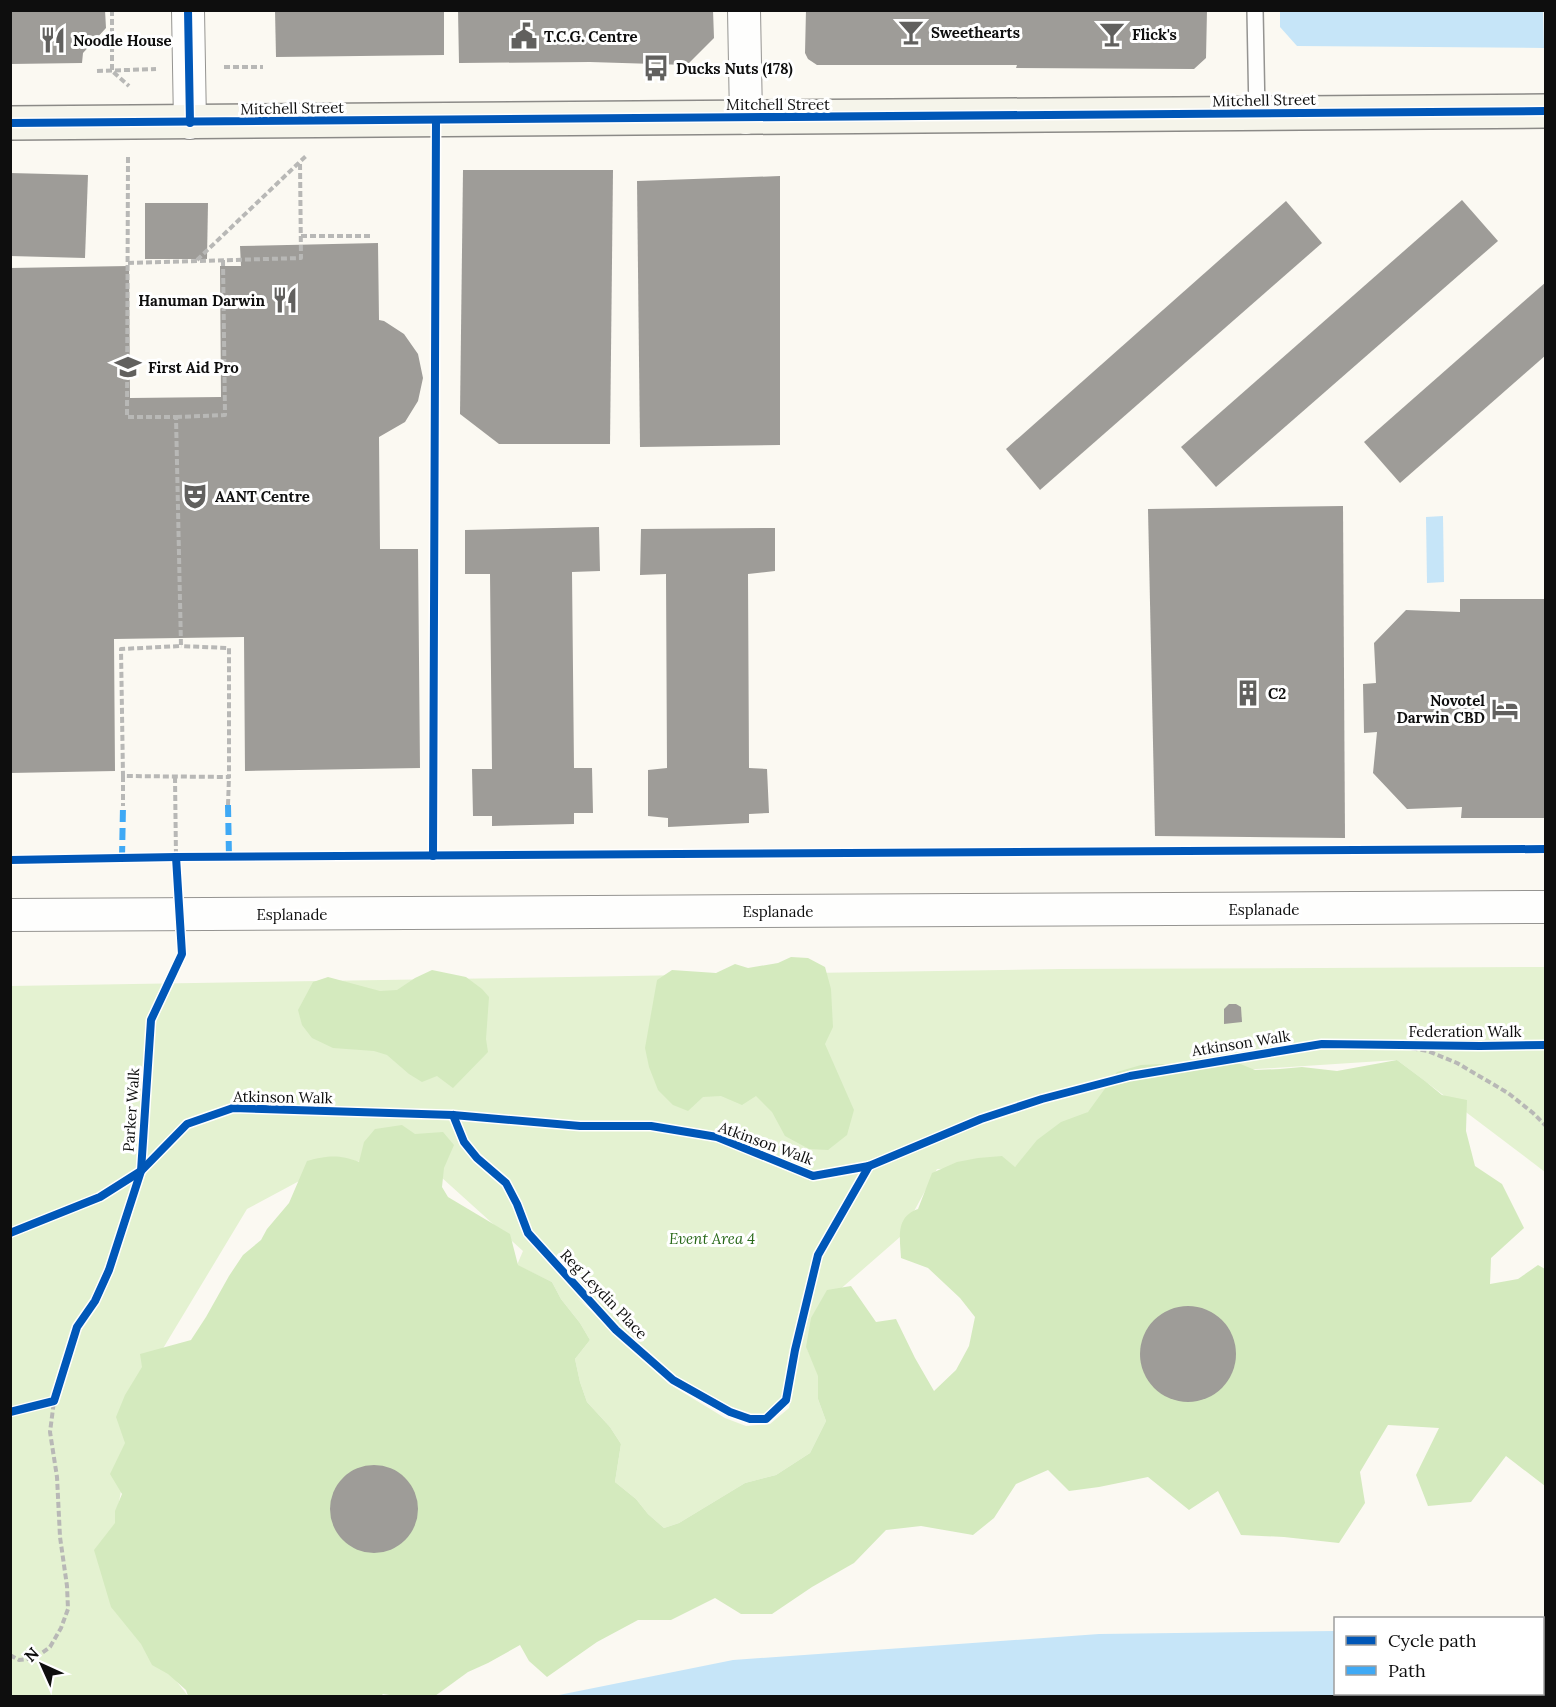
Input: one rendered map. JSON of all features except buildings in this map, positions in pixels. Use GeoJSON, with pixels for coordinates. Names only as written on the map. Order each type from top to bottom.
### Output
{"type":"FeatureCollection","features":[{"type":"Feature","properties":{"kind":"street"},"geometry":{"type":"LineString","coordinates":[[188,10],[190,123]]}},
{"type":"Feature","properties":{"kind":"street"},"geometry":{"type":"LineString","coordinates":[[744,10],[746,117]]}},
{"type":"Feature","properties":{"kind":"street","name":"Mitchell Street"},"geometry":{"type":"LineString","coordinates":[[10,123],[1545,111]]}},
{"type":"Feature","properties":{"kind":"street","name":"Esplanade"},"geometry":{"type":"LineString","coordinates":[[10,915],[1545,907]]}},
{"type":"Feature","properties":{"kind":"lane"},"geometry":{"type":"LineString","coordinates":[[1255,10],[1257,114]]}},
{"type":"Feature","properties":{"kind":"path"},"geometry":{"type":"LineString","coordinates":[[112,10],[112,70],[129,86],[127,417],[225,415],[223,260]]}},
{"type":"Feature","properties":{"kind":"path"},"geometry":{"type":"LineString","coordinates":[[224,67],[263,67]]}},
{"type":"Feature","properties":{"kind":"path"},"geometry":{"type":"LineString","coordinates":[[97,71],[158,69]]}},
{"type":"Feature","properties":{"kind":"path"},"geometry":{"type":"LineString","coordinates":[[433,856],[436,120]]}},
{"type":"Feature","properties":{"kind":"path"},"geometry":{"type":"LineString","coordinates":[[196,261],[310,153]]}},
{"type":"Feature","properties":{"kind":"path"},"geometry":{"type":"LineString","coordinates":[[128,263],[301,258],[300,162]]}},
{"type":"Feature","properties":{"kind":"path"},"geometry":{"type":"LineString","coordinates":[[301,236],[372,236]]}},
{"type":"Feature","properties":{"kind":"path"},"geometry":{"type":"LineString","coordinates":[[176,417],[181,646]]}},
{"type":"Feature","properties":{"kind":"path"},"geometry":{"type":"LineString","coordinates":[[123,806],[121,648],[181,646],[229,648],[228,805]]}},
{"type":"Feature","properties":{"kind":"path"},"geometry":{"type":"LineString","coordinates":[[123,776],[229,777]]}},
{"type":"Feature","properties":{"kind":"path"},"geometry":{"type":"LineString","coordinates":[[175,777],[179,914]]}},
{"type":"Feature","properties":{"kind":"path"},"geometry":{"type":"LineString","coordinates":[[423,856],[444,856]]}},
{"type":"Feature","properties":{"kind":"path"},"geometry":{"type":"LineString","coordinates":[[165,857],[186,857]]}},
{"type":"Feature","properties":{"kind":"path"},"geometry":{"type":"LineString","coordinates":[[1375,1044],[1428,1050],[1457,1062],[1508,1093],[1545,1126]]}},
{"type":"Feature","properties":{"kind":"path"},"geometry":{"type":"LineString","coordinates":[[10,1655],[19,1660],[35,1658],[50,1647],[61,1628],[68,1609],[60,1537],[57,1477],[50,1432],[54,1401],[58,1391]]}},
{"type":"Feature","properties":{"kind":"path"},"geometry":{"type":"LineString","coordinates":[[43,1404],[54,1401]]}},
{"type":"Feature","properties":{"kind":"green space"},"geometry":{"type":"Polygon","coordinates":[[[791,957],[808,958],[825,967],[831,989],[833,1027],[825,1044],[854,1110],[847,1135],[828,1150],[809,1149],[785,1136],[772,1112],[756,1096],[742,1105],[721,1096],[703,1097],[688,1111],[673,1105],[658,1090],[645,1048],[657,980],[672,970],[716,973],[735,964],[748,968],[778,963],[791,957]]]}},
{"type":"Feature","properties":{"kind":"green space","name":"Event Area 4"},"geometry":{"type":"Polygon","coordinates":[[[1545,967],[1545,1172],[1397,1060],[1135,1077],[1015,1167],[937,1169],[900,1237],[829,1299],[807,1349],[819,1376],[818,1399],[826,1421],[810,1453],[776,1475],[745,1483],[679,1523],[664,1528],[636,1499],[615,1482],[621,1444],[610,1427],[587,1402],[575,1359],[590,1340],[552,1282],[517,1265],[523,1251],[410,1149],[316,1172],[247,1209],[141,1385],[115,1523],[120,1609],[188,1696],[11,1696],[10,986],[1061,969],[1545,967]],[[575,1296],[669,1384],[725,1418],[746,1426],[770,1424],[789,1408],[795,1378],[786,1400],[766,1419],[750,1419],[730,1412],[673,1380],[575,1296]]]}},
{"type":"Feature","properties":{"kind":"green space"},"geometry":{"type":"Polygon","coordinates":[[[432,970],[466,977],[489,997],[486,1039],[488,1052],[453,1088],[437,1076],[422,1082],[387,1055],[374,1051],[333,1048],[312,1038],[302,1025],[298,1010],[313,982],[328,977],[380,991],[397,990],[432,970]]]}},
{"type":"Feature","properties":{"kind":"green space"},"geometry":{"type":"Polygon","coordinates":[[[1397,1060],[1442,1095],[1467,1100],[1466,1131],[1475,1166],[1502,1184],[1524,1228],[1491,1258],[1490,1284],[1518,1279],[1538,1265],[1545,1269],[1545,1486],[1506,1456],[1471,1502],[1428,1506],[1416,1475],[1439,1428],[1388,1425],[1360,1472],[1365,1503],[1339,1543],[1241,1535],[1218,1491],[1189,1510],[1148,1477],[1069,1491],[1048,1470],[1016,1484],[994,1518],[973,1535],[921,1526],[886,1530],[854,1563],[812,1587],[772,1614],[741,1614],[715,1598],[671,1620],[638,1620],[597,1642],[547,1677],[529,1661],[520,1645],[468,1672],[435,1696],[383,1694],[381,1696],[188,1696],[186,1690],[168,1674],[152,1665],[141,1644],[111,1607],[94,1550],[115,1523],[115,1511],[122,1494],[110,1474],[125,1443],[116,1417],[125,1395],[142,1367],[140,1354],[191,1340],[243,1255],[261,1240],[267,1229],[289,1203],[307,1161],[333,1157],[359,1162],[364,1142],[375,1129],[402,1125],[415,1134],[443,1132],[454,1145],[444,1168],[442,1187],[448,1197],[510,1234],[518,1265],[552,1282],[561,1299],[580,1323],[590,1340],[575,1359],[580,1382],[587,1402],[610,1427],[621,1444],[615,1482],[636,1499],[664,1528],[679,1523],[745,1483],[776,1475],[810,1453],[826,1421],[818,1399],[818,1376],[806,1347],[811,1318],[827,1290],[851,1286],[876,1322],[896,1319],[934,1391],[956,1370],[969,1346],[975,1317],[960,1298],[928,1268],[901,1258],[900,1229],[902,1223],[906,1217],[918,1209],[932,1173],[957,1162],[1002,1156],[1015,1167],[1037,1140],[1061,1122],[1088,1112],[1117,1072],[1141,1065],[1162,1064],[1203,1068],[1238,1063],[1255,1070],[1302,1067],[1337,1071],[1397,1060]]]}},
{"type":"Feature","properties":{"kind":"water"},"geometry":{"type":"Polygon","coordinates":[[[1280,11],[1543,11],[1544,48],[1297,46],[1280,27],[1280,11]]]}},
{"type":"Feature","properties":{"kind":"water"},"geometry":{"type":"Polygon","coordinates":[[[1443,516],[1444,582],[1427,583],[1426,517],[1443,516]]]}},
{"type":"Feature","properties":{"kind":"water"},"geometry":{"type":"Polygon","coordinates":[[[1544,1628],[1546,1628],[1545,1696],[554,1696],[733,1660],[1099,1634],[1334,1631],[1334,1695],[1544,1695],[1544,1628]]]}},
{"type":"Feature","properties":{"kind":"marked path"},"geometry":{"type":"LineString","coordinates":[[228,805],[229,857]]}},
{"type":"Feature","properties":{"kind":"marked path"},"geometry":{"type":"LineString","coordinates":[[122,858],[123,806]]}},
{"type":"Feature","properties":{"kind":"cycle path"},"geometry":{"type":"LineString","coordinates":[[188,10],[190,123]]}},
{"type":"Feature","properties":{"kind":"cycle path"},"geometry":{"type":"LineString","coordinates":[[10,123],[1546,111]]}},
{"type":"Feature","properties":{"kind":"cycle path"},"geometry":{"type":"LineString","coordinates":[[433,856],[436,120]]}},
{"type":"Feature","properties":{"kind":"cycle path"},"geometry":{"type":"LineString","coordinates":[[10,860],[176,857],[1546,849]]}},
{"type":"Feature","properties":{"kind":"cycle path","name":"Parker Walk"},"geometry":{"type":"LineString","coordinates":[[10,1412],[54,1401],[77,1327],[95,1301],[109,1270],[141,1171],[151,1020],[182,954],[176,857]]}},
{"type":"Feature","properties":{"kind":"cycle path","name":"Federation Walk"},"geometry":{"type":"LineString","coordinates":[[10,1233],[100,1197],[141,1171],[187,1124],[233,1108],[453,1115],[580,1126],[651,1126],[717,1137],[813,1176],[869,1166],[981,1119],[1042,1099],[1130,1076],[1322,1044],[1546,1045]]}},
{"type":"Feature","properties":{"kind":"cycle path","name":"Reg Leydin Place"},"geometry":{"type":"LineString","coordinates":[[453,1115],[464,1142],[477,1158],[506,1183],[528,1233],[616,1330],[673,1380],[730,1412],[750,1419],[766,1419],[786,1400],[795,1350],[818,1255],[869,1166]]}},
{"type":"Feature","properties":{"kind":"place","name":"Sweethearts"},"geometry":{"type":"Point","coordinates":[911,32]}},
{"type":"Feature","properties":{"kind":"place","name":"Flick's"},"geometry":{"type":"Point","coordinates":[1112,34]}},
{"type":"Feature","properties":{"kind":"place","name":"T.C.G. Centre"},"geometry":{"type":"Point","coordinates":[524,36]}},
{"type":"Feature","properties":{"kind":"place","name":"Noodle House"},"geometry":{"type":"Point","coordinates":[53,40]}},
{"type":"Feature","properties":{"kind":"place","name":"Ducks Nuts (178)"},"geometry":{"type":"Point","coordinates":[656,68]}},
{"type":"Feature","properties":{"kind":"place","name":"Hanuman Darwin"},"geometry":{"type":"Point","coordinates":[285,300]}},
{"type":"Feature","properties":{"kind":"place","name":"First Aid Pro"},"geometry":{"type":"Point","coordinates":[128,367]}},
{"type":"Feature","properties":{"kind":"place","name":"AANT Centre"},"geometry":{"type":"Point","coordinates":[195,496]}},
{"type":"Feature","properties":{"kind":"place","name":"C2"},"geometry":{"type":"Point","coordinates":[1248,693]}},
{"type":"Feature","properties":{"kind":"place","name":"Novotel Darwin CBD"},"geometry":{"type":"Point","coordinates":[1505,709]}}]}
